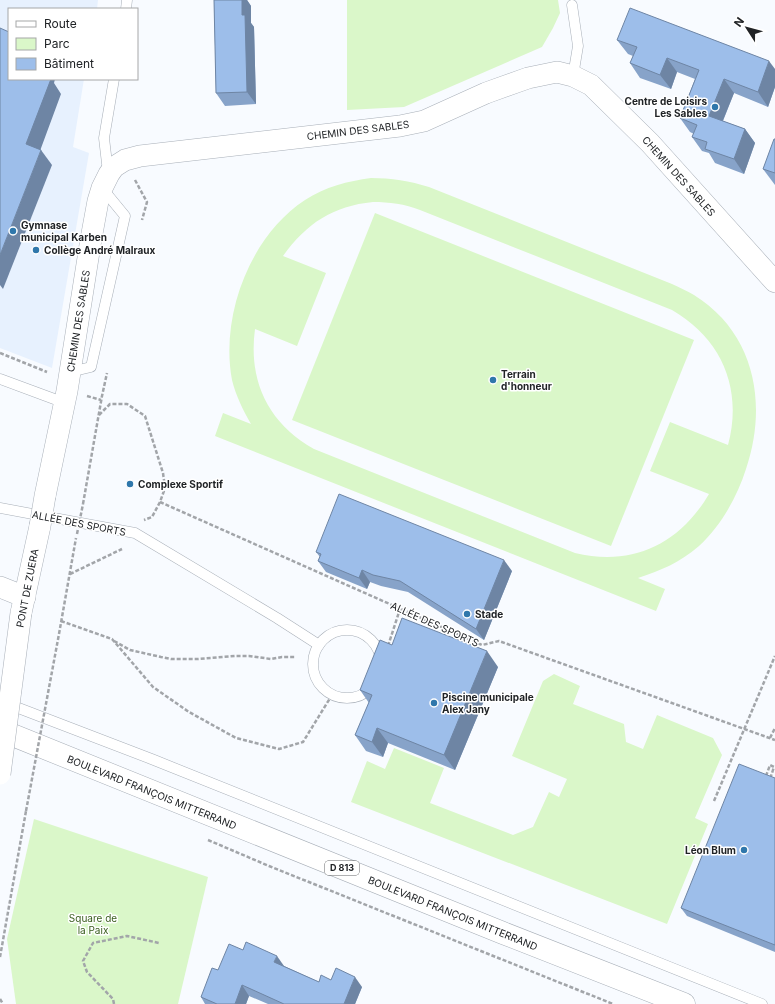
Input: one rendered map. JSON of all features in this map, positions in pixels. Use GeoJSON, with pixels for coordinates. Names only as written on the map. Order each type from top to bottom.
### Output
{"type":"FeatureCollection","features":[{"type":"Feature","properties":{"kind":"main road","name":"BOULEVARD FRANÇOIS MITTERRAND"},"geometry":{"type":"LineString","coordinates":[[0,730],[496,930],[684,1004]]}},
{"type":"Feature","properties":{"kind":"street","name":"CHEMIN DES SABLES"},"geometry":{"type":"LineString","coordinates":[[64,403],[90,240],[98,201],[105,181],[114,167],[125,160],[140,156],[400,126],[424,121],[493,95],[528,78],[556,72],[573,76],[591,85],[644,143],[691,182],[775,281]]}},
{"type":"Feature","properties":{"kind":"street","name":"PONT DE ZUERA"},"geometry":{"type":"LineString","coordinates":[[0,774],[23,605],[64,403]]}},
{"type":"Feature","properties":{"kind":"street"},"geometry":{"type":"LineString","coordinates":[[0,587],[23,605]]}},
{"type":"Feature","properties":{"kind":"lane"},"geometry":{"type":"LineString","coordinates":[[572,5],[578,46],[573,76]]}},
{"type":"Feature","properties":{"kind":"lane"},"geometry":{"type":"LineString","coordinates":[[70,372],[91,367],[125,216],[105,181],[104,138],[114,80]]}},
{"type":"Feature","properties":{"kind":"lane"},"geometry":{"type":"LineString","coordinates":[[0,379],[64,403]]}},
{"type":"Feature","properties":{"kind":"lane","name":"ALLÉE DES SPORTS"},"geometry":{"type":"LineString","coordinates":[[0,508],[135,534],[277,618],[319,645]]}},
{"type":"Feature","properties":{"kind":"lane"},"geometry":{"type":"LineString","coordinates":[[348,630],[361,633],[372,641],[379,652],[380,666],[377,678],[370,689],[358,696],[345,698],[332,695],[321,687],[315,676],[312,662],[316,650],[324,639],[335,632],[348,630]]}},
{"type":"Feature","properties":{"kind":"lane"},"geometry":{"type":"LineString","coordinates":[[0,701],[154,760],[762,1004]]}},
{"type":"Feature","properties":{"kind":"path"},"geometry":{"type":"LineString","coordinates":[[0,354],[47,372]]}},
{"type":"Feature","properties":{"kind":"path"},"geometry":{"type":"LineString","coordinates":[[98,415],[110,404],[127,404],[145,416],[163,472],[165,488],[152,517],[139,523]]}},
{"type":"Feature","properties":{"kind":"path","name":"ALLÉE DES SPORTS"},"geometry":{"type":"LineString","coordinates":[[160,502],[482,645],[499,641],[775,740]]}},
{"type":"Feature","properties":{"kind":"path"},"geometry":{"type":"LineString","coordinates":[[0,957],[83,504]]}},
{"type":"Feature","properties":{"kind":"path"},"geometry":{"type":"LineString","coordinates":[[77,512],[85,513]]}},
{"type":"Feature","properties":{"kind":"path"},"geometry":{"type":"LineString","coordinates":[[70,574],[122,549]]}},
{"type":"Feature","properties":{"kind":"path"},"geometry":{"type":"LineString","coordinates":[[377,678],[400,609]]}},
{"type":"Feature","properties":{"kind":"path"},"geometry":{"type":"LineString","coordinates":[[61,621],[112,639],[130,650],[161,658],[198,659],[249,656],[271,659],[282,656],[295,657]]}},
{"type":"Feature","properties":{"kind":"path"},"geometry":{"type":"LineString","coordinates":[[112,639],[153,687],[185,709],[236,738],[279,749],[303,742],[332,695]]}},
{"type":"Feature","properties":{"kind":"path"},"geometry":{"type":"LineString","coordinates":[[714,801],[775,656]]}},
{"type":"Feature","properties":{"kind":"path"},"geometry":{"type":"LineString","coordinates":[[770,738],[774,729]]}},
{"type":"Feature","properties":{"kind":"path"},"geometry":{"type":"LineString","coordinates":[[765,777],[770,765],[774,768],[770,779],[775,781]]}},
{"type":"Feature","properties":{"kind":"path"},"geometry":{"type":"LineString","coordinates":[[114,1004],[112,999],[87,972],[83,961],[93,943],[127,936],[159,943]]}},
{"type":"Feature","properties":{"kind":"path"},"geometry":{"type":"LineString","coordinates":[[0,999],[3,1004]]}},
{"type":"Feature","properties":{"kind":"shaded area","name":"Collège André Malraux"},"geometry":{"type":"Polygon","coordinates":[[[0,0],[98,0],[97,8],[8,8],[8,80],[84,80],[73,147],[89,153],[52,368],[0,348],[0,0]]]}},
{"type":"Feature","properties":{"kind":"green space"},"geometry":{"type":"Polygon","coordinates":[[[347,0],[558,0],[560,13],[542,47],[404,107],[347,110],[347,0]]]}},
{"type":"Feature","properties":{"kind":"green space"},"geometry":{"type":"Polygon","coordinates":[[[362,179],[393,179],[429,187],[672,284],[694,295],[715,311],[731,329],[743,350],[751,372],[755,395],[756,420],[753,444],[738,490],[721,520],[707,538],[692,552],[677,561],[663,569],[638,578],[665,589],[656,611],[215,436],[223,413],[251,424],[240,403],[232,380],[229,355],[235,304],[243,280],[255,256],[269,234],[286,215],[305,200],[329,188],[362,179]],[[373,202],[345,207],[322,218],[311,225],[292,244],[283,256],[326,273],[297,346],[255,329],[255,366],[258,383],[273,413],[284,427],[298,439],[314,449],[575,553],[592,556],[625,556],[656,546],[670,538],[683,527],[697,512],[709,494],[650,471],[670,422],[728,445],[732,424],[733,404],[730,385],[724,367],[716,351],[704,335],[672,310],[420,210],[403,205],[373,202]]]}},
{"type":"Feature","properties":{"kind":"green space","name":"Terrain d'honneur"},"geometry":{"type":"Polygon","coordinates":[[[375,213],[694,340],[611,546],[292,420],[375,213]]]}},
{"type":"Feature","properties":{"kind":"green space"},"geometry":{"type":"Polygon","coordinates":[[[554,674],[580,686],[573,704],[624,724],[626,742],[643,749],[657,715],[713,738],[722,755],[695,818],[708,824],[667,924],[351,802],[367,761],[385,769],[394,748],[444,768],[430,803],[513,835],[533,827],[549,792],[559,797],[567,779],[512,756],[543,681],[554,674]]]}},
{"type":"Feature","properties":{"kind":"green space","name":"Square de la Paix"},"geometry":{"type":"Polygon","coordinates":[[[34,819],[208,877],[178,1004],[16,1004],[7,939],[34,819]]]}},
{"type":"Feature","properties":{"kind":"building"},"geometry":{"type":"Polygon","coordinates":[[[214,0],[242,0],[242,15],[245,15],[247,92],[216,93],[214,0]]]}},
{"type":"Feature","properties":{"kind":"building"},"geometry":{"type":"Polygon","coordinates":[[[630,8],[769,61],[758,92],[724,79],[709,116],[745,129],[734,159],[705,149],[707,142],[692,137],[697,125],[680,118],[699,70],[667,58],[660,75],[630,63],[637,47],[617,40],[630,8]]]}},
{"type":"Feature","properties":{"kind":"building","name":"Gymnase municipal Karben"},"geometry":{"type":"Polygon","coordinates":[[[0,28],[8,32],[8,80],[51,80],[26,144],[41,150],[0,255],[0,28]]]}},
{"type":"Feature","properties":{"kind":"building"},"geometry":{"type":"Polygon","coordinates":[[[775,139],[775,173],[763,169],[775,139]]]}},
{"type":"Feature","properties":{"kind":"building"},"geometry":{"type":"Polygon","coordinates":[[[339,494],[504,560],[476,629],[400,581],[373,575],[362,570],[359,578],[318,561],[321,554],[316,552],[339,494]]]}},
{"type":"Feature","properties":{"kind":"building","name":"Piscine municipale Alex Jany"},"geometry":{"type":"Polygon","coordinates":[[[402,618],[487,651],[444,755],[377,728],[372,742],[355,735],[372,695],[360,690],[380,640],[392,645],[402,618]]]}},
{"type":"Feature","properties":{"kind":"building","name":"Léon Blum"},"geometry":{"type":"Polygon","coordinates":[[[739,764],[775,778],[775,945],[681,908],[739,764]]]}},
{"type":"Feature","properties":{"kind":"building"},"geometry":{"type":"Polygon","coordinates":[[[246,942],[277,956],[274,962],[319,982],[321,975],[331,980],[336,968],[355,977],[344,1004],[284,1004],[242,985],[235,1004],[217,1004],[201,997],[212,968],[218,970],[229,944],[243,950],[246,942]]]}},
{"type":"Feature","properties":{"kind":"place","name":"Centre de Loisirs Les Sables"},"geometry":{"type":"Point","coordinates":[715,107]}},
{"type":"Feature","properties":{"kind":"place","name":"Gymnase municipal Karben"},"geometry":{"type":"Point","coordinates":[13,231]}},
{"type":"Feature","properties":{"kind":"place","name":"Collège André Malraux"},"geometry":{"type":"Point","coordinates":[36,250]}},
{"type":"Feature","properties":{"kind":"place","name":"Terrain d'honneur"},"geometry":{"type":"Point","coordinates":[493,380]}},
{"type":"Feature","properties":{"kind":"place","name":"Complexe Sportif"},"geometry":{"type":"Point","coordinates":[130,484]}},
{"type":"Feature","properties":{"kind":"place","name":"Stade"},"geometry":{"type":"Point","coordinates":[467,614]}},
{"type":"Feature","properties":{"kind":"place","name":"Piscine municipale Alex Jany"},"geometry":{"type":"Point","coordinates":[434,703]}},
{"type":"Feature","properties":{"kind":"place","name":"Léon Blum"},"geometry":{"type":"Point","coordinates":[744,850]}}]}
